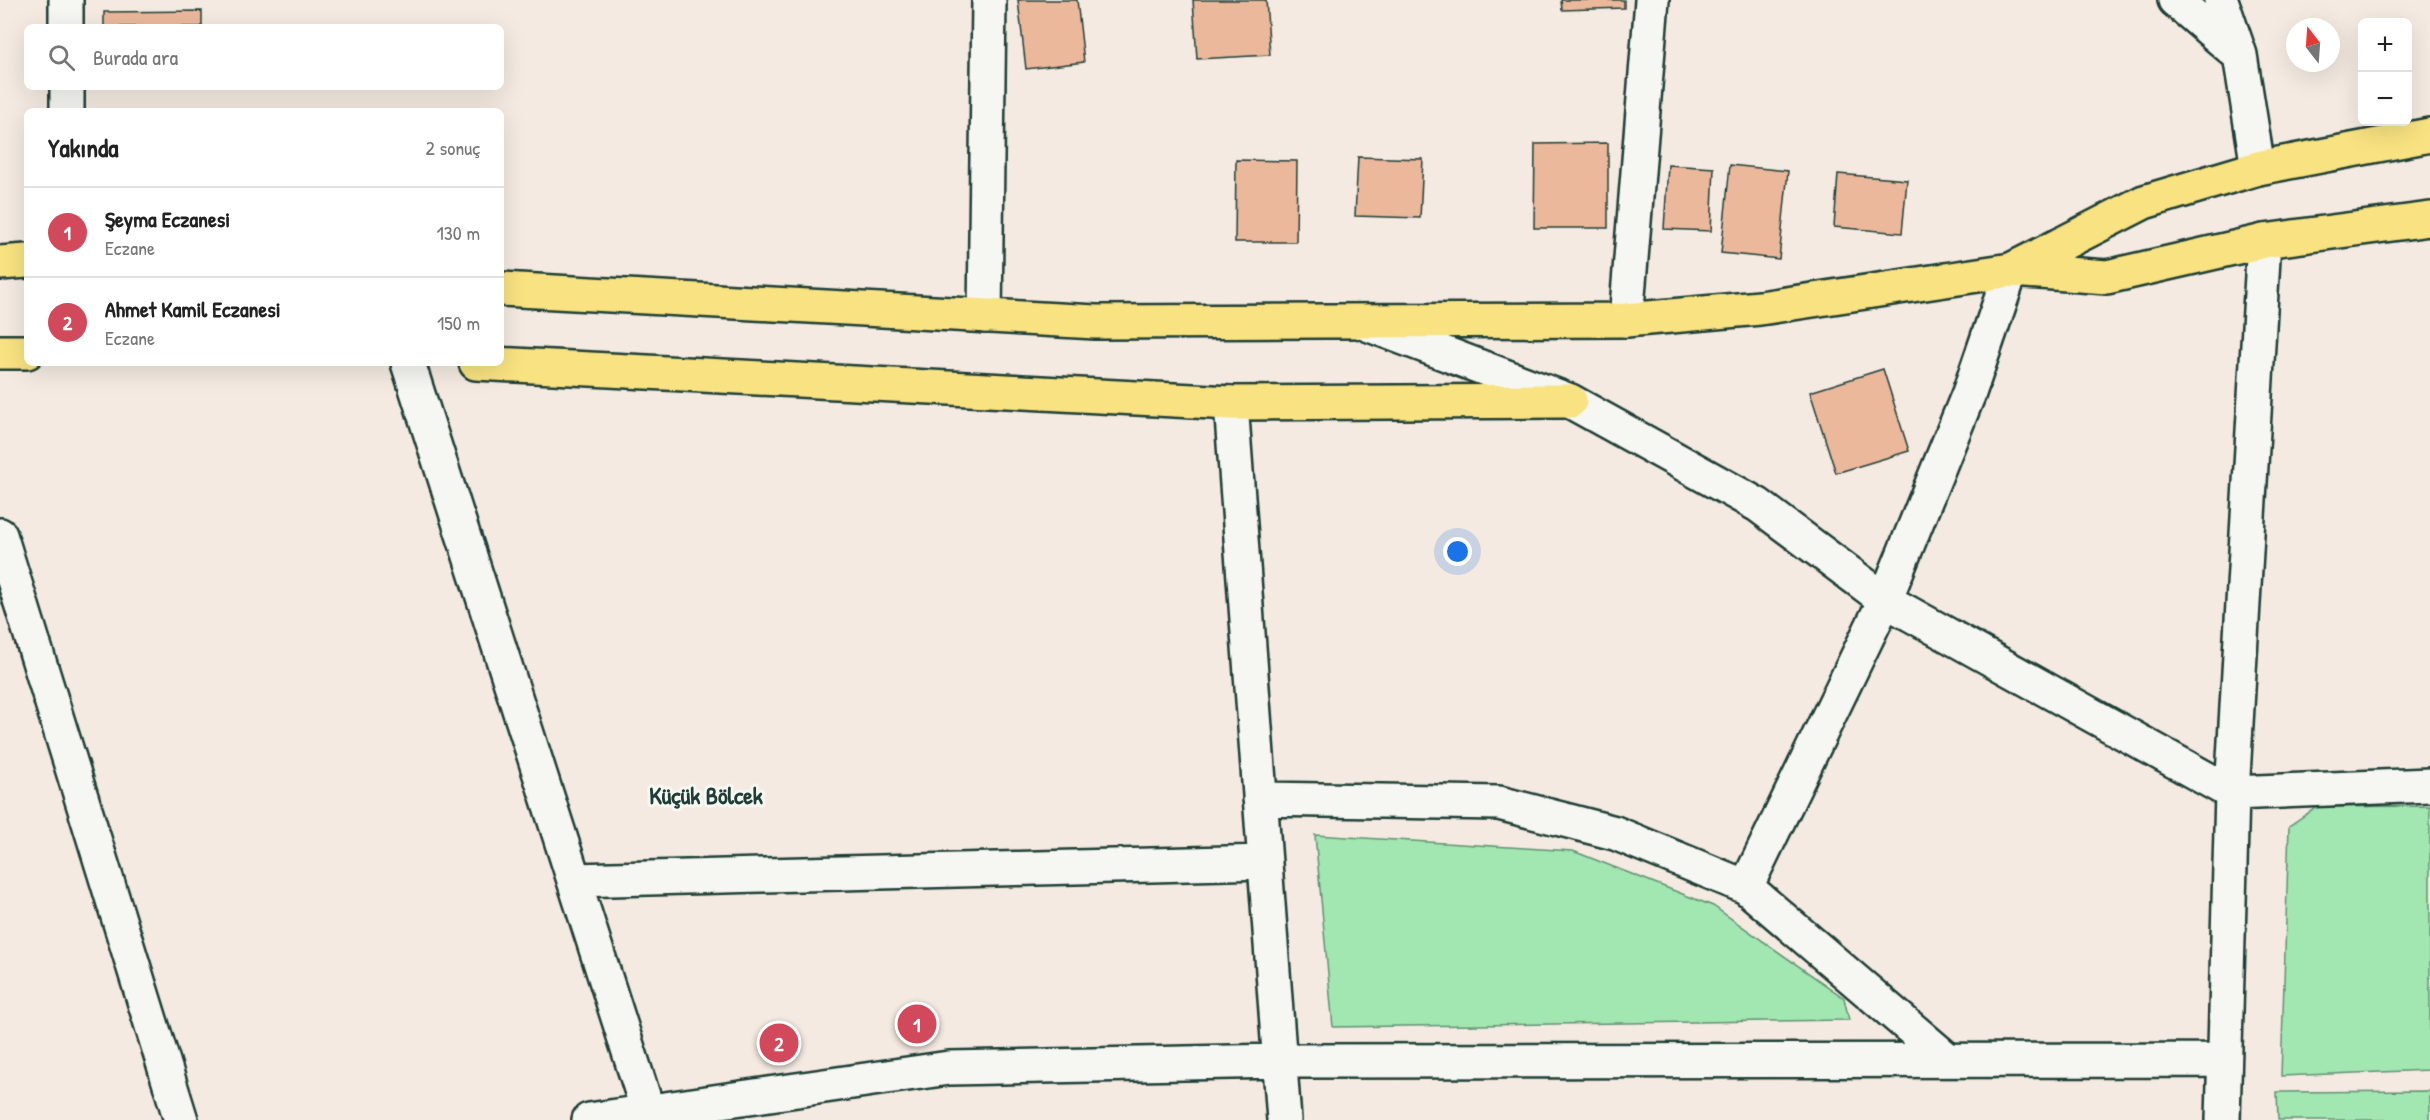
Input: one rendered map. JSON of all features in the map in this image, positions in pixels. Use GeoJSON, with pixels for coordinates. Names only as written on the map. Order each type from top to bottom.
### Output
{"type":"FeatureCollection","features":[{"type":"Feature","properties":{"kind":"main road"},"geometry":{"type":"LineString","coordinates":[[2011,270],[2144,202],[2258,168],[2430,135]]}},
{"type":"Feature","properties":{"kind":"main road"},"geometry":{"type":"LineString","coordinates":[[504,289],[1096,322],[1626,320],[1760,308],[2011,270],[2107,276],[2264,241],[2430,219]]}},
{"type":"Feature","properties":{"kind":"main road"},"geometry":{"type":"LineString","coordinates":[[0,263],[24,261]]}},
{"type":"Feature","properties":{"kind":"main road"},"geometry":{"type":"LineString","coordinates":[[0,352],[24,352]]}},
{"type":"Feature","properties":{"kind":"main road"},"geometry":{"type":"LineString","coordinates":[[504,364],[1231,403],[1570,401]]}},
{"type":"Feature","properties":{"kind":"street"},"geometry":{"type":"LineString","coordinates":[[66,0],[66,24]]}},
{"type":"Feature","properties":{"kind":"street"},"geometry":{"type":"LineString","coordinates":[[985,316],[989,0]]}},
{"type":"Feature","properties":{"kind":"street"},"geometry":{"type":"LineString","coordinates":[[1626,320],[1652,0]]}},
{"type":"Feature","properties":{"kind":"street"},"geometry":{"type":"LineString","coordinates":[[2175,0],[2240,55]]}},
{"type":"Feature","properties":{"kind":"street"},"geometry":{"type":"LineString","coordinates":[[2221,0],[2240,55],[2258,168]]}},
{"type":"Feature","properties":{"kind":"street"},"geometry":{"type":"LineString","coordinates":[[67,90],[67,108]]}},
{"type":"Feature","properties":{"kind":"street"},"geometry":{"type":"LineString","coordinates":[[2223,1120],[2232,793],[2264,241]]}},
{"type":"Feature","properties":{"kind":"street"},"geometry":{"type":"LineString","coordinates":[[1746,887],[1885,600],[1969,393],[2011,270]]}},
{"type":"Feature","properties":{"kind":"street"},"geometry":{"type":"LineString","coordinates":[[1362,322],[1570,401],[1758,505],[1885,600],[2232,793],[2430,785]]}},
{"type":"Feature","properties":{"kind":"street"},"geometry":{"type":"LineString","coordinates":[[409,366],[648,1111]]}},
{"type":"Feature","properties":{"kind":"street"},"geometry":{"type":"LineString","coordinates":[[1231,403],[1284,1120]]}},
{"type":"Feature","properties":{"kind":"street"},"geometry":{"type":"LineString","coordinates":[[0,535],[181,1120]]}},
{"type":"Feature","properties":{"kind":"street"},"geometry":{"type":"LineString","coordinates":[[1260,799],[1499,803],[1615,832],[1746,887],[1948,1060]]}},
{"type":"Feature","properties":{"kind":"street"},"geometry":{"type":"LineString","coordinates":[[574,880],[1265,862]]}},
{"type":"Feature","properties":{"kind":"street"},"geometry":{"type":"LineString","coordinates":[[589,1120],[949,1068],[1279,1061],[2224,1060]]}},
{"type":"Feature","properties":{"kind":"green space"},"geometry":{"type":"Polygon","coordinates":[[[2430,806],[2430,1070],[2281,1076],[2289,826],[2317,807],[2430,806]]]}},
{"type":"Feature","properties":{"kind":"green space"},"geometry":{"type":"Polygon","coordinates":[[[1315,835],[1573,851],[1713,906],[1844,998],[1849,1020],[1333,1027],[1315,835]]]}},
{"type":"Feature","properties":{"kind":"green space"},"geometry":{"type":"Polygon","coordinates":[[[2430,1091],[2430,1120],[2278,1120],[2277,1092],[2430,1091]]]}},
{"type":"Feature","properties":{"kind":"building"},"geometry":{"type":"Polygon","coordinates":[[[1018,0],[1077,0],[1084,62],[1026,69],[1018,0]]]}},
{"type":"Feature","properties":{"kind":"building"},"geometry":{"type":"Polygon","coordinates":[[[1193,0],[1266,0],[1270,55],[1197,59],[1193,0]]]}},
{"type":"Feature","properties":{"kind":"building"},"geometry":{"type":"Polygon","coordinates":[[[1561,0],[1624,0],[1624,8],[1562,10],[1561,0]]]}},
{"type":"Feature","properties":{"kind":"building"},"geometry":{"type":"Polygon","coordinates":[[[202,11],[202,24],[104,24],[104,12],[202,11]]]}},
{"type":"Feature","properties":{"kind":"building"},"geometry":{"type":"Polygon","coordinates":[[[1608,143],[1608,228],[1534,228],[1535,144],[1608,143]]]}},
{"type":"Feature","properties":{"kind":"building"},"geometry":{"type":"Polygon","coordinates":[[[1358,157],[1423,159],[1420,218],[1355,216],[1358,157]]]}},
{"type":"Feature","properties":{"kind":"building"},"geometry":{"type":"Polygon","coordinates":[[[1236,160],[1297,161],[1296,242],[1235,242],[1236,160]]]}},
{"type":"Feature","properties":{"kind":"building"},"geometry":{"type":"Polygon","coordinates":[[[1668,165],[1714,168],[1711,231],[1664,229],[1668,165]]]}},
{"type":"Feature","properties":{"kind":"building"},"geometry":{"type":"Polygon","coordinates":[[[1730,165],[1788,171],[1779,259],[1721,253],[1730,165]]]}},
{"type":"Feature","properties":{"kind":"building"},"geometry":{"type":"Polygon","coordinates":[[[1838,174],[1907,180],[1902,233],[1834,227],[1838,174]]]}},
{"type":"Feature","properties":{"kind":"building"},"geometry":{"type":"Polygon","coordinates":[[[1883,369],[1909,451],[1836,473],[1810,392],[1883,369]]]}},
{"type":"Feature","properties":{"kind":"place","name":"Şeyma Eczanesi"},"geometry":{"type":"Point","coordinates":[917,1024]}},
{"type":"Feature","properties":{"kind":"place","name":"Ahmet Kamil Eczanesi"},"geometry":{"type":"Point","coordinates":[779,1043]}},
{"type":"Feature","properties":{"kind":"district","name":"Küçük Bölcek"},"geometry":{"type":"Point","coordinates":[706,795]}}]}
